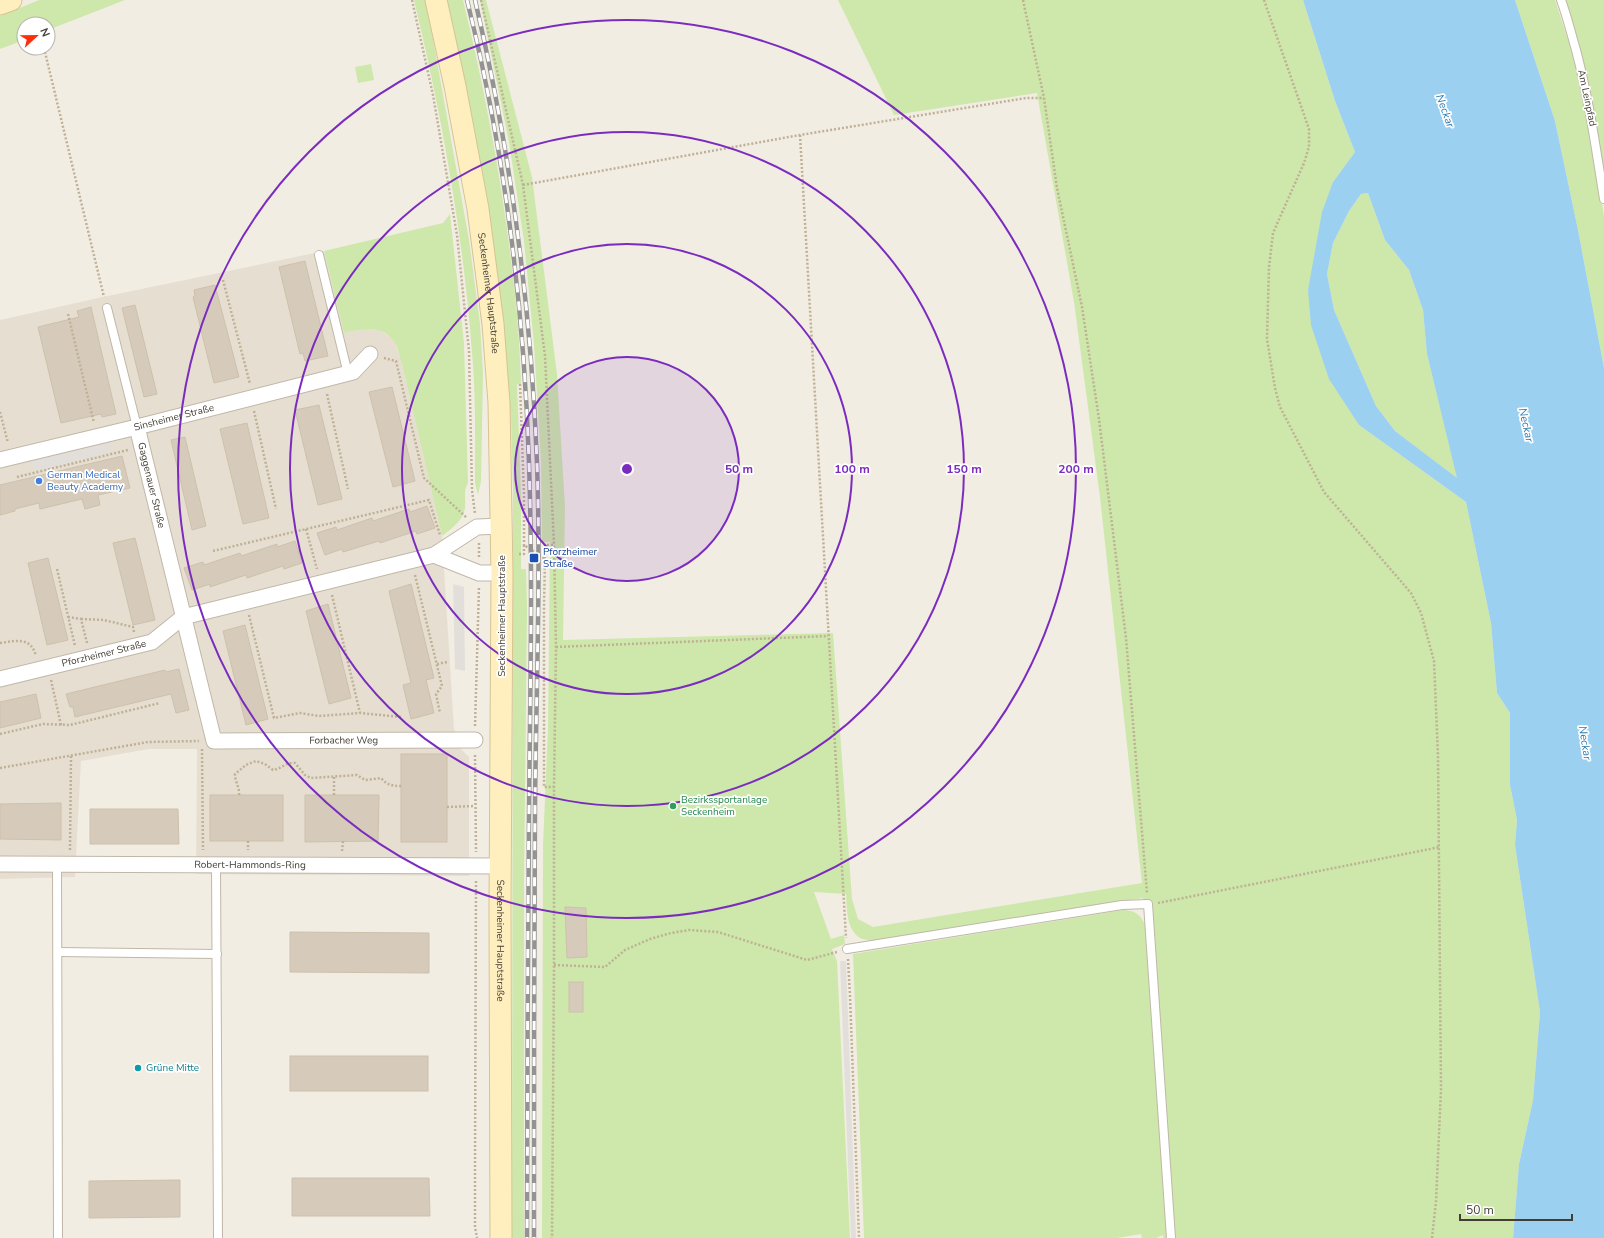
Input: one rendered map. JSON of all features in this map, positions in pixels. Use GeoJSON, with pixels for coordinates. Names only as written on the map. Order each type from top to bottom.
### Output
{"type":"FeatureCollection","features":[{"type":"Feature","properties":{"kind":"main road"},"geometry":{"type":"LineString","coordinates":[[0,4],[11,0]]}},
{"type":"Feature","properties":{"kind":"main road","name":"Seckenheimer Hauptstraße"},"geometry":{"type":"LineString","coordinates":[[436,0],[455,86],[478,209],[493,324],[499,403],[502,526],[500,866],[501,1238]]}},
{"type":"Feature","properties":{"kind":"street","name":"Sinsheimer Straße"},"geometry":{"type":"LineString","coordinates":[[6,459],[348,374],[353,372],[370,354]]}},
{"type":"Feature","properties":{"kind":"street","name":"Gaggenauer Straße"},"geometry":{"type":"LineString","coordinates":[[137,427],[183,617]]}},
{"type":"Feature","properties":{"kind":"street"},"geometry":{"type":"LineString","coordinates":[[477,527],[502,526]]}},
{"type":"Feature","properties":{"kind":"street","name":"Pforzheimer Straße"},"geometry":{"type":"LineString","coordinates":[[0,679],[152,642],[183,617],[412,561],[439,552],[477,527]]}},
{"type":"Feature","properties":{"kind":"street"},"geometry":{"type":"LineString","coordinates":[[439,552],[479,573],[502,573]]}},
{"type":"Feature","properties":{"kind":"street","name":"Forbacher Weg"},"geometry":{"type":"LineString","coordinates":[[183,617],[214,741],[474,740]]}},
{"type":"Feature","properties":{"kind":"street","name":"Robert-Hammonds-Ring"},"geometry":{"type":"LineString","coordinates":[[0,864],[500,866]]}},
{"type":"Feature","properties":{"kind":"lane","name":"Am Leinpfad"},"geometry":{"type":"LineString","coordinates":[[1561,0],[1566,12],[1584,80],[1604,198]]}},
{"type":"Feature","properties":{"kind":"lane"},"geometry":{"type":"LineString","coordinates":[[319,255],[348,374]]}},
{"type":"Feature","properties":{"kind":"lane","name":"Gaggenauer Straße"},"geometry":{"type":"LineString","coordinates":[[107,308],[137,427]]}},
{"type":"Feature","properties":{"kind":"lane"},"geometry":{"type":"LineString","coordinates":[[58,1238],[58,952],[64,864]]}},
{"type":"Feature","properties":{"kind":"lane"},"geometry":{"type":"LineString","coordinates":[[209,865],[217,954],[218,1238]]}},
{"type":"Feature","properties":{"kind":"lane"},"geometry":{"type":"LineString","coordinates":[[847,949],[1122,905],[1148,904],[1172,1238]]}},
{"type":"Feature","properties":{"kind":"lane"},"geometry":{"type":"LineString","coordinates":[[58,952],[217,954]]}},
{"type":"Feature","properties":{"kind":"path"},"geometry":{"type":"LineString","coordinates":[[412,0],[433,95],[457,235],[469,351],[472,490],[479,543],[478,635],[474,740],[476,866],[475,1227],[477,1238]]}},
{"type":"Feature","properties":{"kind":"path"},"geometry":{"type":"LineString","coordinates":[[482,0],[523,185],[545,356],[554,545],[556,647],[552,1238]]}},
{"type":"Feature","properties":{"kind":"path"},"geometry":{"type":"LineString","coordinates":[[1023,0],[1044,98],[1057,188],[1082,307],[1099,419],[1126,638],[1148,904],[1440,848]]}},
{"type":"Feature","properties":{"kind":"path"},"geometry":{"type":"LineString","coordinates":[[1264,0],[1309,129],[1309,147],[1304,163],[1273,233],[1269,267],[1268,339],[1275,388],[1280,407],[1324,492],[1411,593],[1421,612],[1434,661],[1440,848],[1441,1089],[1436,1201],[1432,1238]]}},
{"type":"Feature","properties":{"kind":"path"},"geometry":{"type":"LineString","coordinates":[[46,56],[107,308]]}},
{"type":"Feature","properties":{"kind":"path"},"geometry":{"type":"LineString","coordinates":[[523,185],[800,135],[1026,98],[1044,98]]}},
{"type":"Feature","properties":{"kind":"path"},"geometry":{"type":"LineString","coordinates":[[800,135],[850,996],[859,1238]]}},
{"type":"Feature","properties":{"kind":"path"},"geometry":{"type":"LineString","coordinates":[[68,314],[97,437]]}},
{"type":"Feature","properties":{"kind":"path"},"geometry":{"type":"LineString","coordinates":[[370,354],[396,361],[424,478],[477,527]]}},
{"type":"Feature","properties":{"kind":"path"},"geometry":{"type":"LineString","coordinates":[[324,380],[348,489]]}},
{"type":"Feature","properties":{"kind":"path"},"geometry":{"type":"LineString","coordinates":[[520,384],[524,495],[524,545]]}},
{"type":"Feature","properties":{"kind":"path"},"geometry":{"type":"LineString","coordinates":[[0,412],[6,459]]}},
{"type":"Feature","properties":{"kind":"path"},"geometry":{"type":"LineString","coordinates":[[17,477],[141,447]]}},
{"type":"Feature","properties":{"kind":"path"},"geometry":{"type":"LineString","coordinates":[[213,551],[429,500],[439,552]]}},
{"type":"Feature","properties":{"kind":"path"},"geometry":{"type":"LineString","coordinates":[[306,529],[325,582],[360,713]]}},
{"type":"Feature","properties":{"kind":"path"},"geometry":{"type":"LineString","coordinates":[[545,559],[545,545],[554,545]]}},
{"type":"Feature","properties":{"kind":"path"},"geometry":{"type":"LineString","coordinates":[[412,561],[442,686],[436,694],[440,713]]}},
{"type":"Feature","properties":{"kind":"path"},"geometry":{"type":"LineString","coordinates":[[57,569],[68,617],[84,659]]}},
{"type":"Feature","properties":{"kind":"path"},"geometry":{"type":"LineString","coordinates":[[545,570],[544,787],[554,787]]}},
{"type":"Feature","properties":{"kind":"path"},"geometry":{"type":"LineString","coordinates":[[246,602],[274,718],[300,713],[319,716],[360,713],[401,718]]}},
{"type":"Feature","properties":{"kind":"path"},"geometry":{"type":"LineString","coordinates":[[68,617],[104,620],[133,627],[138,646]]}},
{"type":"Feature","properties":{"kind":"path"},"geometry":{"type":"LineString","coordinates":[[81,619],[84,659]]}},
{"type":"Feature","properties":{"kind":"path"},"geometry":{"type":"LineString","coordinates":[[556,647],[828,636]]}},
{"type":"Feature","properties":{"kind":"path"},"geometry":{"type":"LineString","coordinates":[[0,643],[19,640],[28,643],[34,650],[44,669],[61,724]]}},
{"type":"Feature","properties":{"kind":"path"},"geometry":{"type":"LineString","coordinates":[[437,664],[447,662]]}},
{"type":"Feature","properties":{"kind":"path"},"geometry":{"type":"LineString","coordinates":[[0,734],[43,724],[70,725],[160,703]]}},
{"type":"Feature","properties":{"kind":"path"},"geometry":{"type":"LineString","coordinates":[[0,768],[148,742],[202,741],[209,865]]}},
{"type":"Feature","properties":{"kind":"path"},"geometry":{"type":"LineString","coordinates":[[64,864],[71,756]]}},
{"type":"Feature","properties":{"kind":"path"},"geometry":{"type":"LineString","coordinates":[[239,795],[235,782],[235,774],[253,761],[259,761],[273,770],[288,763],[295,763],[304,775],[311,778],[357,775],[365,780],[381,778],[385,783],[392,786],[401,786]]}},
{"type":"Feature","properties":{"kind":"path"},"geometry":{"type":"LineString","coordinates":[[334,776],[334,795]]}},
{"type":"Feature","properties":{"kind":"path"},"geometry":{"type":"LineString","coordinates":[[447,807],[475,806]]}},
{"type":"Feature","properties":{"kind":"path"},"geometry":{"type":"LineString","coordinates":[[554,965],[605,967],[625,950],[650,939],[689,930],[718,932],[807,960],[847,949]]}},
{"type":"Feature","properties":{"kind":"shaded area"},"geometry":{"type":"Polygon","coordinates":[[[324,251],[344,333],[363,328],[380,330],[394,340],[402,364],[442,536],[454,728],[459,747],[469,757],[469,876],[196,874],[197,749],[149,749],[81,761],[75,877],[0,879],[0,320],[324,251]]]}},
{"type":"Feature","properties":{"kind":"shaded area"},"geometry":{"type":"Polygon","coordinates":[[[111,441],[108,453],[38,470],[29,461],[111,441]]]}},
{"type":"Feature","properties":{"kind":"shaded area"},"geometry":{"type":"Polygon","coordinates":[[[453,584],[464,587],[465,671],[455,669],[453,584]]]}},
{"type":"Feature","properties":{"kind":"shaded area"},"geometry":{"type":"Polygon","coordinates":[[[840,961],[846,961],[856,1238],[851,1238],[840,961]]]}},
{"type":"Feature","properties":{"kind":"green space"},"geometry":{"type":"Polygon","coordinates":[[[39,0],[125,0],[56,27],[56,16],[16,16],[16,43],[0,49],[0,16],[39,0]]]}},
{"type":"Feature","properties":{"kind":"green space"},"geometry":{"type":"Polygon","coordinates":[[[414,0],[426,0],[469,240],[480,324],[483,373],[481,481],[478,495],[475,483],[473,368],[463,264],[450,175],[434,87],[414,0]]]}},
{"type":"Feature","properties":{"kind":"green space"},"geometry":{"type":"Polygon","coordinates":[[[445,0],[463,0],[481,78],[496,156],[508,235],[517,314],[521,384],[517,384],[521,492],[521,569],[526,569],[527,608],[524,883],[524,1238],[512,1238],[513,491],[511,417],[503,327],[445,0]]]}},
{"type":"Feature","properties":{"kind":"green space"},"geometry":{"type":"Polygon","coordinates":[[[480,0],[486,0],[532,177],[557,374],[565,507],[563,640],[833,633],[852,899],[858,919],[873,927],[1142,883],[1100,497],[1074,302],[1037,93],[894,115],[838,0],[1303,0],[1335,101],[1355,152],[1333,182],[1308,290],[1359,425],[1466,502],[1491,623],[1497,693],[1510,713],[1510,785],[1517,820],[1515,845],[1540,1012],[1533,1100],[1519,1164],[1513,1238],[1163,1238],[1163,1235],[1156,1238],[1142,1238],[1141,1234],[1117,1238],[864,1238],[853,954],[1123,910],[1131,911],[1137,914],[1146,926],[1143,898],[876,941],[860,938],[855,934],[848,918],[846,894],[814,892],[831,939],[844,935],[845,944],[832,949],[837,961],[850,1238],[542,1238],[543,845],[548,728],[550,542],[542,542],[541,463],[534,344],[524,241],[509,142],[480,0]]]}},
{"type":"Feature","properties":{"kind":"green space"},"geometry":{"type":"Polygon","coordinates":[[[1515,0],[1555,0],[1569,43],[1582,92],[1604,216],[1604,368],[1578,230],[1555,121],[1515,0]]]}},
{"type":"Feature","properties":{"kind":"green space"},"geometry":{"type":"Polygon","coordinates":[[[1564,0],[1604,0],[1604,174],[1597,131],[1571,20],[1564,0]]]}},
{"type":"Feature","properties":{"kind":"green space"},"geometry":{"type":"Polygon","coordinates":[[[371,64],[374,80],[358,83],[355,67],[371,64]]]}},
{"type":"Feature","properties":{"kind":"green space"},"geometry":{"type":"Polygon","coordinates":[[[1368,193],[1385,240],[1409,270],[1423,310],[1427,354],[1458,479],[1395,431],[1376,406],[1334,310],[1327,274],[1333,243],[1349,211],[1361,194],[1368,193]]]}},
{"type":"Feature","properties":{"kind":"green space"},"geometry":{"type":"Polygon","coordinates":[[[450,214],[464,343],[468,483],[465,492],[464,513],[456,524],[442,536],[402,364],[396,345],[388,335],[376,330],[364,329],[344,333],[324,251],[443,223],[450,214]]]}},
{"type":"Feature","properties":{"kind":"water","name":"Neckar"},"geometry":{"type":"Polygon","coordinates":[[[1303,0],[1515,0],[1555,121],[1578,230],[1604,368],[1604,1238],[1513,1238],[1519,1164],[1533,1100],[1540,1012],[1515,845],[1517,820],[1510,785],[1510,713],[1497,693],[1491,623],[1466,502],[1359,425],[1329,379],[1311,325],[1308,290],[1322,212],[1333,182],[1355,152],[1335,101],[1303,0]],[[1368,193],[1361,194],[1349,211],[1333,243],[1327,274],[1334,310],[1376,406],[1395,431],[1457,478],[1427,354],[1423,310],[1409,270],[1385,240],[1368,193]]]}},
{"type":"Feature","properties":{"kind":"building"},"geometry":{"type":"Polygon","coordinates":[[[305,261],[328,356],[305,361],[303,353],[300,354],[279,267],[305,261]]]}},
{"type":"Feature","properties":{"kind":"building"},"geometry":{"type":"Polygon","coordinates":[[[215,285],[239,377],[214,383],[193,297],[195,296],[194,290],[215,285]]]}},
{"type":"Feature","properties":{"kind":"building"},"geometry":{"type":"Polygon","coordinates":[[[135,305],[157,394],[144,397],[122,308],[135,305]]]}},
{"type":"Feature","properties":{"kind":"building"},"geometry":{"type":"Polygon","coordinates":[[[91,307],[116,414],[102,417],[101,414],[61,423],[38,327],[79,317],[77,311],[91,307]]]}},
{"type":"Feature","properties":{"kind":"building"},"geometry":{"type":"Polygon","coordinates":[[[392,387],[415,481],[393,487],[369,392],[392,387]]]}},
{"type":"Feature","properties":{"kind":"building"},"geometry":{"type":"Polygon","coordinates":[[[319,405],[342,499],[318,505],[295,410],[319,405]]]}},
{"type":"Feature","properties":{"kind":"building"},"geometry":{"type":"Polygon","coordinates":[[[247,423],[269,518],[243,524],[220,429],[247,423]]]}},
{"type":"Feature","properties":{"kind":"building"},"geometry":{"type":"Polygon","coordinates":[[[185,437],[206,526],[192,530],[171,440],[185,437]]]}},
{"type":"Feature","properties":{"kind":"building"},"geometry":{"type":"Polygon","coordinates":[[[122,456],[130,488],[98,495],[100,505],[85,509],[82,499],[40,509],[39,503],[15,509],[15,511],[0,515],[0,485],[122,456]]]}},
{"type":"Feature","properties":{"kind":"building"},"geometry":{"type":"Polygon","coordinates":[[[427,506],[435,528],[417,534],[416,531],[380,543],[379,541],[343,552],[342,549],[325,555],[317,533],[336,527],[337,530],[372,518],[373,521],[409,509],[410,512],[427,506]]]}},
{"type":"Feature","properties":{"kind":"building"},"geometry":{"type":"Polygon","coordinates":[[[135,538],[155,620],[133,625],[113,543],[135,538]]]}},
{"type":"Feature","properties":{"kind":"building"},"geometry":{"type":"Polygon","coordinates":[[[295,541],[302,563],[284,569],[283,566],[247,578],[246,575],[210,587],[210,584],[192,590],[184,568],[203,562],[204,565],[240,553],[241,556],[277,544],[277,547],[295,541]]]}},
{"type":"Feature","properties":{"kind":"building"},"geometry":{"type":"Polygon","coordinates":[[[48,558],[68,640],[47,645],[28,563],[48,558]]]}},
{"type":"Feature","properties":{"kind":"building"},"geometry":{"type":"Polygon","coordinates":[[[411,584],[434,678],[426,680],[434,713],[411,719],[403,685],[411,683],[389,591],[411,584]]]}},
{"type":"Feature","properties":{"kind":"building"},"geometry":{"type":"Polygon","coordinates":[[[328,604],[351,698],[329,704],[306,611],[328,604]]]}},
{"type":"Feature","properties":{"kind":"building"},"geometry":{"type":"Polygon","coordinates":[[[245,625],[268,719],[246,725],[223,631],[245,625]]]}},
{"type":"Feature","properties":{"kind":"building"},"geometry":{"type":"Polygon","coordinates":[[[179,669],[189,710],[176,713],[171,694],[75,717],[73,707],[70,707],[66,694],[165,670],[166,672],[179,669]]]}},
{"type":"Feature","properties":{"kind":"building"},"geometry":{"type":"Polygon","coordinates":[[[36,694],[41,718],[0,728],[0,702],[36,694]]]}},
{"type":"Feature","properties":{"kind":"building"},"geometry":{"type":"Polygon","coordinates":[[[401,754],[447,754],[447,842],[401,842],[401,754]]]}},
{"type":"Feature","properties":{"kind":"building"},"geometry":{"type":"Polygon","coordinates":[[[210,795],[283,795],[283,841],[210,841],[210,795]]]}},
{"type":"Feature","properties":{"kind":"building"},"geometry":{"type":"Polygon","coordinates":[[[305,795],[379,795],[378,841],[305,842],[305,795]]]}},
{"type":"Feature","properties":{"kind":"building"},"geometry":{"type":"Polygon","coordinates":[[[61,803],[61,840],[0,839],[0,804],[61,803]]]}},
{"type":"Feature","properties":{"kind":"building"},"geometry":{"type":"Polygon","coordinates":[[[90,809],[178,809],[179,844],[90,844],[90,809]]]}},
{"type":"Feature","properties":{"kind":"building"},"geometry":{"type":"Polygon","coordinates":[[[565,907],[586,908],[587,957],[567,958],[565,907]]]}},
{"type":"Feature","properties":{"kind":"building"},"geometry":{"type":"Polygon","coordinates":[[[290,932],[429,933],[429,973],[290,972],[290,932]]]}},
{"type":"Feature","properties":{"kind":"building"},"geometry":{"type":"Polygon","coordinates":[[[569,982],[583,982],[583,1012],[569,1012],[569,982]]]}},
{"type":"Feature","properties":{"kind":"building"},"geometry":{"type":"Polygon","coordinates":[[[290,1056],[428,1056],[428,1091],[290,1091],[290,1056]]]}},
{"type":"Feature","properties":{"kind":"building"},"geometry":{"type":"Polygon","coordinates":[[[292,1178],[429,1178],[430,1216],[292,1216],[292,1178]]]}},
{"type":"Feature","properties":{"kind":"building"},"geometry":{"type":"Polygon","coordinates":[[[180,1180],[180,1217],[89,1218],[89,1181],[180,1180]]]}},
{"type":"Feature","properties":{"kind":"railway"},"geometry":{"type":"LineString","coordinates":[[467,0],[492,115],[510,230],[523,347],[529,463],[531,595],[527,1238]]}},
{"type":"Feature","properties":{"kind":"railway"},"geometry":{"type":"LineString","coordinates":[[475,0],[499,115],[517,230],[530,346],[537,463],[538,592],[535,807],[534,1238]]}},
{"type":"Feature","properties":{"kind":"place","name":"German Medical Beauty Academy"},"geometry":{"type":"Point","coordinates":[39,481]}},
{"type":"Feature","properties":{"kind":"place","name":"Pforzheimer Straße"},"geometry":{"type":"Point","coordinates":[534,558]}},
{"type":"Feature","properties":{"kind":"place","name":"Bezirkssportanlage Seckenheim"},"geometry":{"type":"Point","coordinates":[673,806]}},
{"type":"Feature","properties":{"kind":"place","name":"Grüne Mitte"},"geometry":{"type":"Point","coordinates":[138,1068]}}]}
